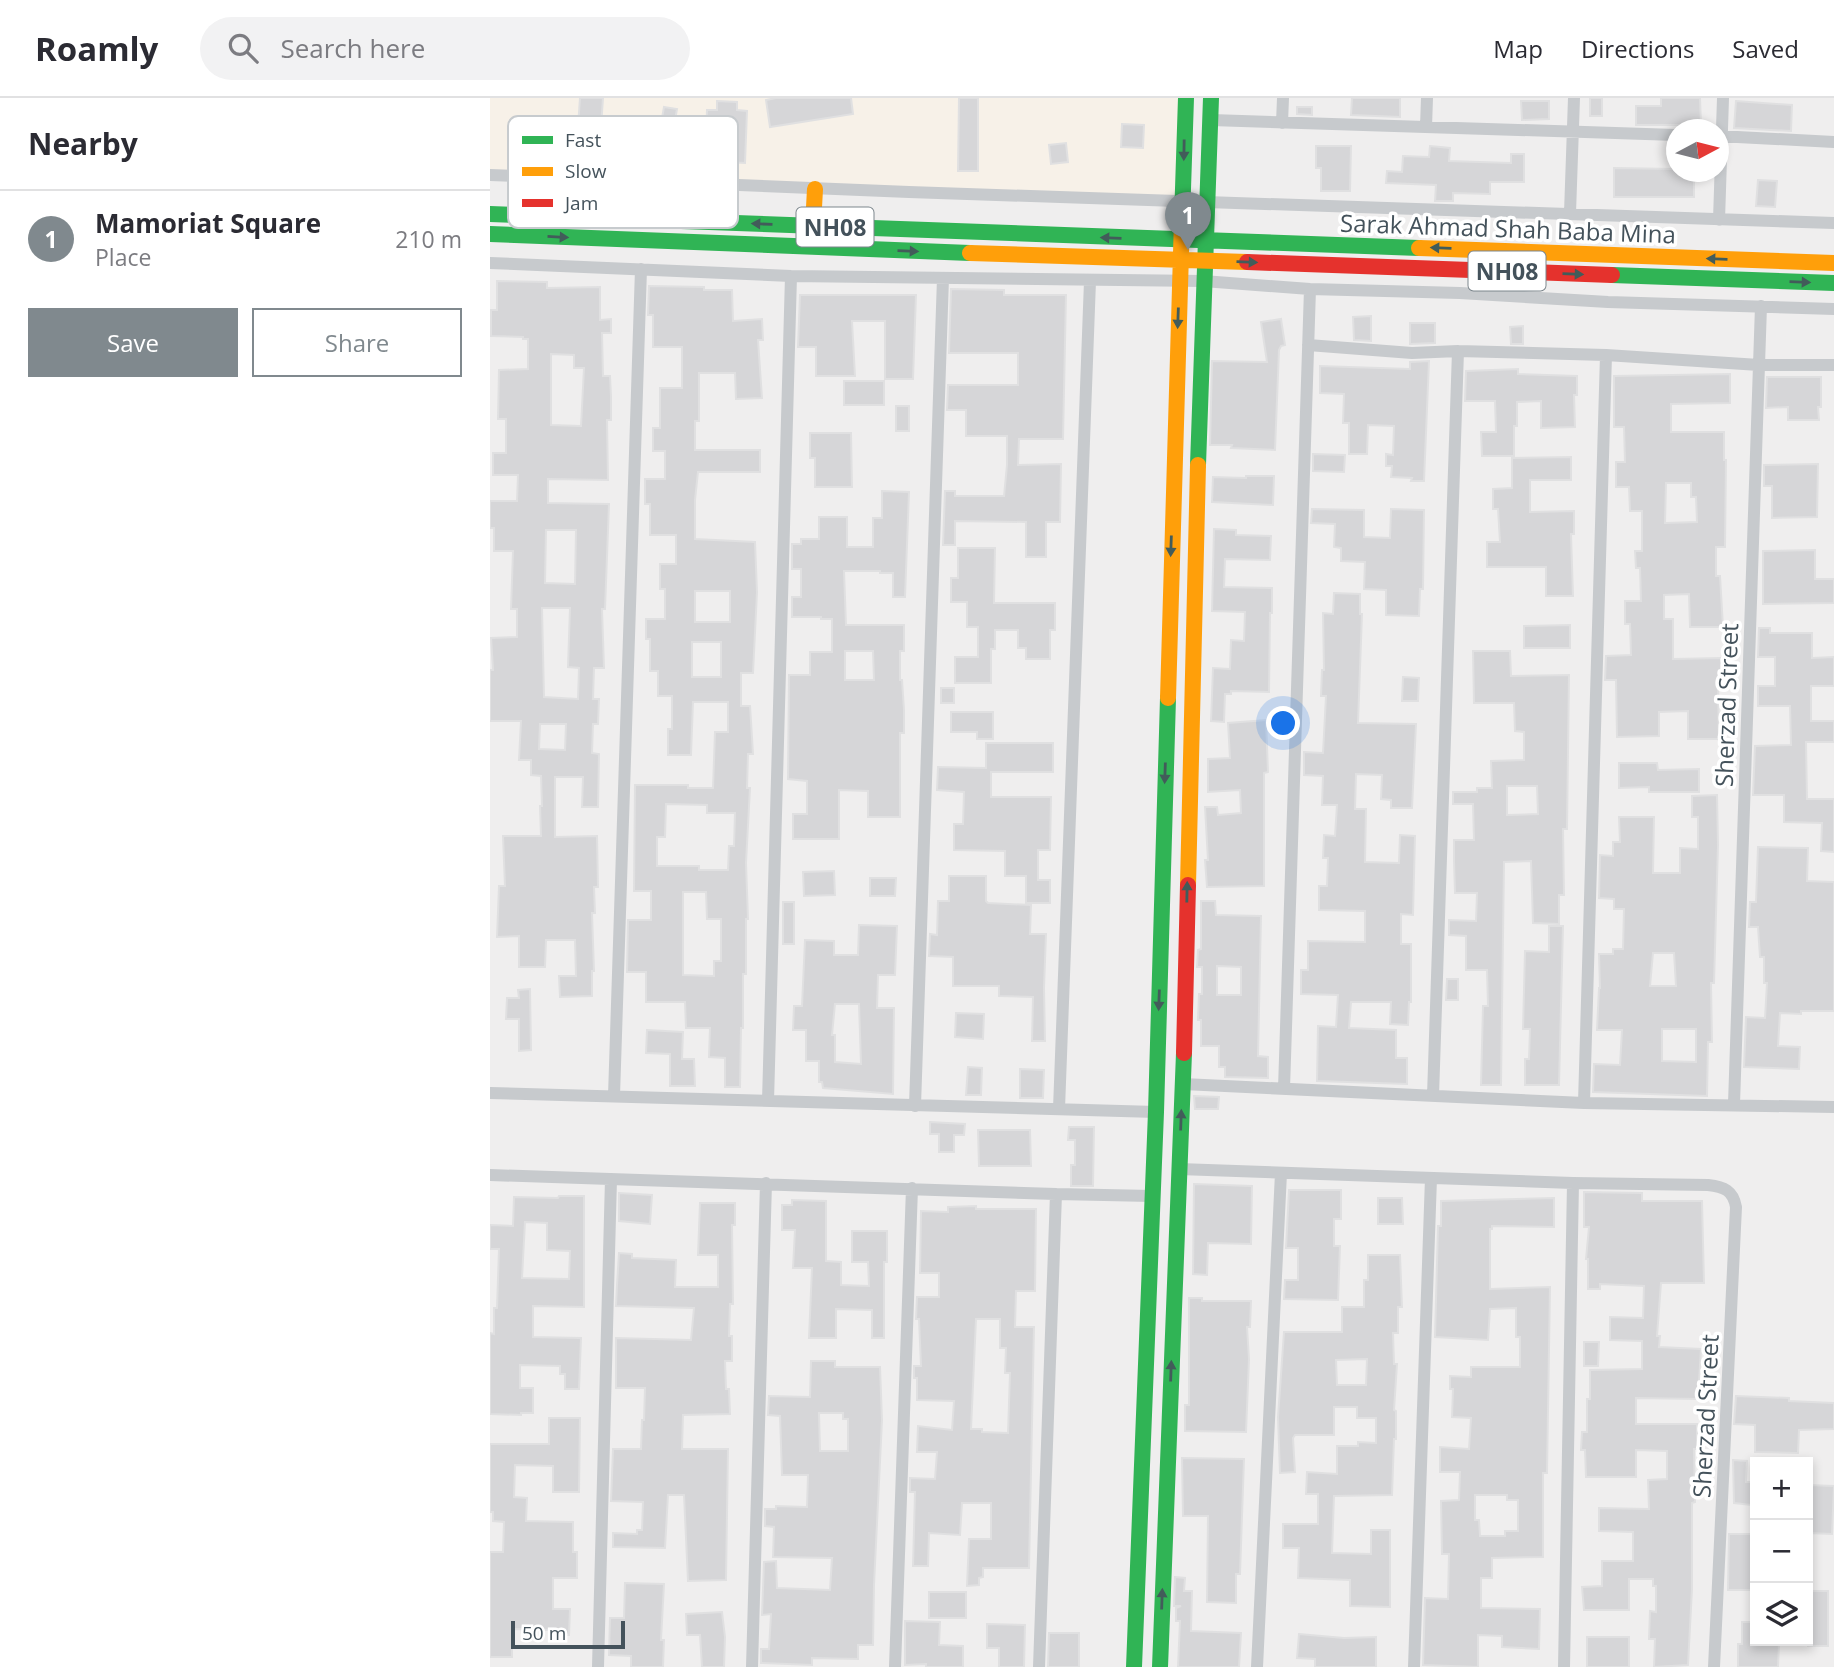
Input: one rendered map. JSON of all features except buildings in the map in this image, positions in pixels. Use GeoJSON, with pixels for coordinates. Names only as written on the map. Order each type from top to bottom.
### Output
{"type":"FeatureCollection","features":[{"type":"Feature","properties":{"kind":"main road"},"geometry":{"type":"LineString","coordinates":[[1134,1667],[1156,1112],[1179,261],[1186,98]]}},
{"type":"Feature","properties":{"kind":"main road"},"geometry":{"type":"LineString","coordinates":[[1160,1667],[1183,1084],[1203,281],[1211,98]]}},
{"type":"Feature","properties":{"kind":"main road"},"geometry":{"type":"LineString","coordinates":[[813,226],[815,189]]}},
{"type":"Feature","properties":{"kind":"main road","name":"NH08"},"geometry":{"type":"LineString","coordinates":[[490,214],[508,215]]}},
{"type":"Feature","properties":{"kind":"main road","name":"NH08"},"geometry":{"type":"LineString","coordinates":[[738,223],[1180,240]]}},
{"type":"Feature","properties":{"kind":"main road","name":"NH08"},"geometry":{"type":"LineString","coordinates":[[490,234],[1834,283]]}},
{"type":"Feature","properties":{"kind":"main road","name":"Sarak Ahmad Shah Baba Mina"},"geometry":{"type":"LineString","coordinates":[[1180,240],[1834,263]]}},
{"type":"Feature","properties":{"kind":"main road"},"geometry":{"type":"LineString","coordinates":[[1157,1048],[1183,1049]]}},
{"type":"Feature","properties":{"kind":"street"},"geometry":{"type":"LineString","coordinates":[[1282,123],[1283,98]]}},
{"type":"Feature","properties":{"kind":"street"},"geometry":{"type":"LineString","coordinates":[[1426,127],[1427,98]]}},
{"type":"Feature","properties":{"kind":"street"},"geometry":{"type":"LineString","coordinates":[[1570,213],[1574,98]]}},
{"type":"Feature","properties":{"kind":"street"},"geometry":{"type":"LineString","coordinates":[[1721,119],[1723,98]]}},
{"type":"Feature","properties":{"kind":"street"},"geometry":{"type":"LineString","coordinates":[[1210,120],[1666,135]]}},
{"type":"Feature","properties":{"kind":"street"},"geometry":{"type":"LineString","coordinates":[[1729,136],[1834,142]]}},
{"type":"Feature","properties":{"kind":"street"},"geometry":{"type":"LineString","coordinates":[[490,175],[508,176]]}},
{"type":"Feature","properties":{"kind":"street"},"geometry":{"type":"LineString","coordinates":[[1719,182],[1719,220]]}},
{"type":"Feature","properties":{"kind":"street"},"geometry":{"type":"LineString","coordinates":[[738,186],[1834,223]]}},
{"type":"Feature","properties":{"kind":"street"},"geometry":{"type":"LineString","coordinates":[[490,262],[791,276],[1203,281],[1310,289],[1834,309]]}},
{"type":"Feature","properties":{"kind":"street"},"geometry":{"type":"LineString","coordinates":[[614,1096],[641,269]]}},
{"type":"Feature","properties":{"kind":"street"},"geometry":{"type":"LineString","coordinates":[[768,1101],[791,276]]}},
{"type":"Feature","properties":{"kind":"street"},"geometry":{"type":"LineString","coordinates":[[915,1106],[943,278]]}},
{"type":"Feature","properties":{"kind":"street"},"geometry":{"type":"LineString","coordinates":[[1059,1109],[1090,281]]}},
{"type":"Feature","properties":{"kind":"street"},"geometry":{"type":"LineString","coordinates":[[1284,1089],[1310,289]]}},
{"type":"Feature","properties":{"kind":"street","name":"Sherzad Street"},"geometry":{"type":"LineString","coordinates":[[1734,1104],[1761,306]]}},
{"type":"Feature","properties":{"kind":"street"},"geometry":{"type":"LineString","coordinates":[[1308,345],[1412,353],[1458,351],[1606,355],[1759,365],[1834,365]]}},
{"type":"Feature","properties":{"kind":"street"},"geometry":{"type":"LineString","coordinates":[[1433,1096],[1458,351]]}},
{"type":"Feature","properties":{"kind":"street"},"geometry":{"type":"LineString","coordinates":[[1584,1103],[1606,355]]}},
{"type":"Feature","properties":{"kind":"street"},"geometry":{"type":"LineString","coordinates":[[1183,1084],[1584,1103],[1834,1107]]}},
{"type":"Feature","properties":{"kind":"street"},"geometry":{"type":"LineString","coordinates":[[490,1093],[1156,1112]]}},
{"type":"Feature","properties":{"kind":"street"},"geometry":{"type":"LineString","coordinates":[[1179,1169],[1573,1183],[1564,1667]]}},
{"type":"Feature","properties":{"kind":"street"},"geometry":{"type":"LineString","coordinates":[[1257,1667],[1281,1173]]}},
{"type":"Feature","properties":{"kind":"street"},"geometry":{"type":"LineString","coordinates":[[490,1175],[1152,1196]]}},
{"type":"Feature","properties":{"kind":"street"},"geometry":{"type":"LineString","coordinates":[[1414,1667],[1431,1178]]}},
{"type":"Feature","properties":{"kind":"street"},"geometry":{"type":"LineString","coordinates":[[598,1667],[611,1180]]}},
{"type":"Feature","properties":{"kind":"street"},"geometry":{"type":"LineString","coordinates":[[752,1667],[766,1183]]}},
{"type":"Feature","properties":{"kind":"street","name":"Sherzad Street"},"geometry":{"type":"LineString","coordinates":[[1573,1183],[1708,1185],[1728,1191],[1734,1197],[1736,1207],[1714,1667]]}},
{"type":"Feature","properties":{"kind":"street"},"geometry":{"type":"LineString","coordinates":[[895,1667],[912,1188]]}},
{"type":"Feature","properties":{"kind":"street"},"geometry":{"type":"LineString","coordinates":[[1039,1667],[1056,1194]]}},
{"type":"Feature","properties":{"kind":"shaded area"},"geometry":{"type":"Polygon","coordinates":[[[490,98],[1186,98],[1183,201],[738,184],[738,116],[508,116],[508,176],[490,175],[490,98]]]}},
{"type":"Feature","properties":{"kind":"traffic: fast"},"geometry":{"type":"LineString","coordinates":[[1182,219],[1186,98]]}},
{"type":"Feature","properties":{"kind":"traffic: fast"},"geometry":{"type":"LineString","coordinates":[[1198,465],[1211,98]]}},
{"type":"Feature","properties":{"kind":"traffic: fast"},"geometry":{"type":"LineString","coordinates":[[490,214],[508,215]]}},
{"type":"Feature","properties":{"kind":"traffic: fast"},"geometry":{"type":"LineString","coordinates":[[738,223],[1419,248]]}},
{"type":"Feature","properties":{"kind":"traffic: fast"},"geometry":{"type":"LineString","coordinates":[[490,234],[970,253]]}},
{"type":"Feature","properties":{"kind":"traffic: fast"},"geometry":{"type":"LineString","coordinates":[[1612,275],[1834,283]]}},
{"type":"Feature","properties":{"kind":"traffic: fast"},"geometry":{"type":"LineString","coordinates":[[1134,1667],[1156,1112],[1168,698]]}},
{"type":"Feature","properties":{"kind":"traffic: fast"},"geometry":{"type":"LineString","coordinates":[[1160,1667],[1184,1053]]}},
{"type":"Feature","properties":{"kind":"traffic: slow"},"geometry":{"type":"LineString","coordinates":[[813,226],[815,189]]}},
{"type":"Feature","properties":{"kind":"traffic: slow"},"geometry":{"type":"LineString","coordinates":[[1168,698],[1182,219]]}},
{"type":"Feature","properties":{"kind":"traffic: slow"},"geometry":{"type":"LineString","coordinates":[[1419,248],[1834,263]]}},
{"type":"Feature","properties":{"kind":"traffic: slow"},"geometry":{"type":"LineString","coordinates":[[970,253],[1247,262]]}},
{"type":"Feature","properties":{"kind":"traffic: slow"},"geometry":{"type":"LineString","coordinates":[[1188,885],[1198,465]]}},
{"type":"Feature","properties":{"kind":"traffic: jam"},"geometry":{"type":"LineString","coordinates":[[1247,262],[1612,275]]}},
{"type":"Feature","properties":{"kind":"traffic: jam"},"geometry":{"type":"LineString","coordinates":[[1184,1053],[1188,885]]}},
{"type":"Feature","properties":{"kind":"place","name":"Mamoriat Square"},"geometry":{"type":"Point","coordinates":[1188,250]}}]}
